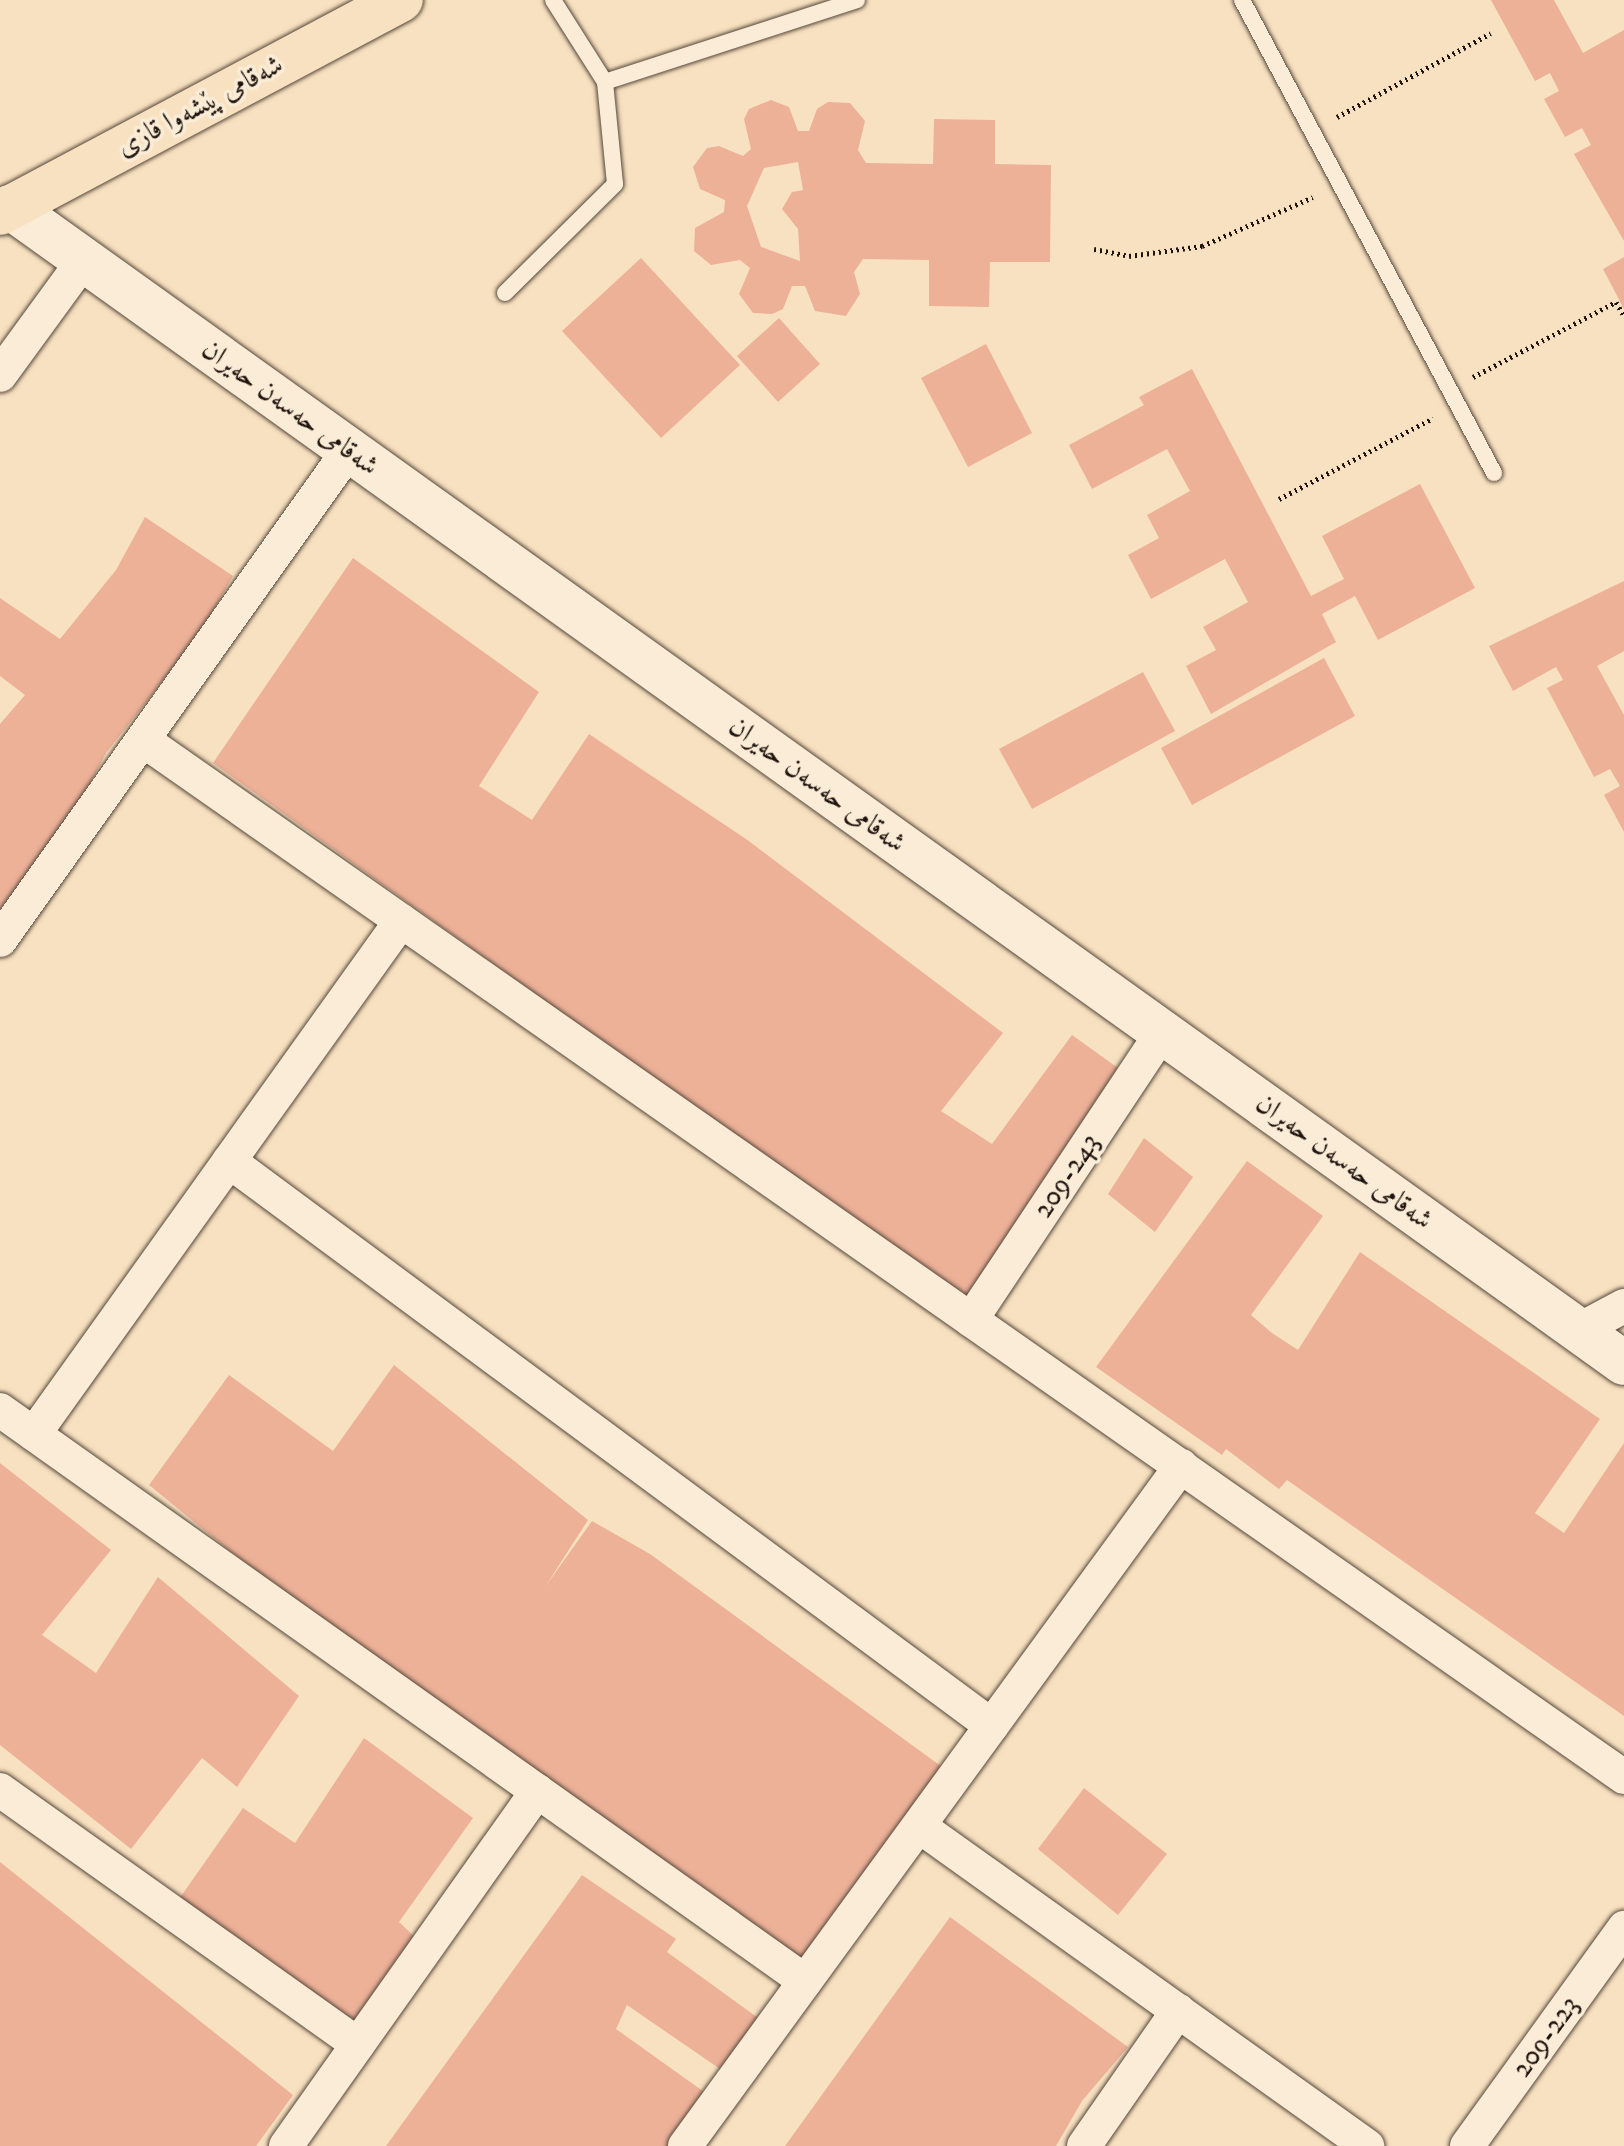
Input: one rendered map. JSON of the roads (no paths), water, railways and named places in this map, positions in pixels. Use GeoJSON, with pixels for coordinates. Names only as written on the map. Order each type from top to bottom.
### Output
{"type":"FeatureCollection","features":[{"type":"Feature","properties":{"kind":"highway","name":"شەقامی پێشەوا قازی"},"geometry":{"type":"LineString","coordinates":[[5,210],[401,0]]}},
{"type":"Feature","properties":{"kind":"street","name":"شەقامی حەسەن حەیران"},"geometry":{"type":"LineString","coordinates":[[5,210],[84,260],[1624,1363]]}},
{"type":"Feature","properties":{"kind":"street"},"geometry":{"type":"LineString","coordinates":[[0,375],[84,260]]}},
{"type":"Feature","properties":{"kind":"street"},"geometry":{"type":"LineString","coordinates":[[0,940],[349,450]]}},
{"type":"Feature","properties":{"kind":"street"},"geometry":{"type":"LineString","coordinates":[[143,740],[1624,1777]]}},
{"type":"Feature","properties":{"kind":"street"},"geometry":{"type":"LineString","coordinates":[[34,1434],[401,921]]}},
{"type":"Feature","properties":{"kind":"street","name":"209-243"},"geometry":{"type":"LineString","coordinates":[[971,1320],[1162,1032]]}},
{"type":"Feature","properties":{"kind":"street"},"geometry":{"type":"LineString","coordinates":[[229,1161],[992,1726]]}},
{"type":"Feature","properties":{"kind":"street"},"geometry":{"type":"LineString","coordinates":[[1579,1330],[1624,1306]]}},
{"type":"Feature","properties":{"kind":"street"},"geometry":{"type":"LineString","coordinates":[[0,1410],[805,1981]]}},
{"type":"Feature","properties":{"kind":"street"},"geometry":{"type":"LineString","coordinates":[[685,2146],[1181,1466]]}},
{"type":"Feature","properties":{"kind":"street"},"geometry":{"type":"LineString","coordinates":[[0,1790],[358,2044]]}},
{"type":"Feature","properties":{"kind":"street"},"geometry":{"type":"LineString","coordinates":[[286,2146],[537,1791]]}},
{"type":"Feature","properties":{"kind":"street"},"geometry":{"type":"LineString","coordinates":[[919,1826],[1367,2146]]}},
{"type":"Feature","properties":{"kind":"street","name":"209-223"},"geometry":{"type":"LineString","coordinates":[[1467,2146],[1624,1928]]}},
{"type":"Feature","properties":{"kind":"street"},"geometry":{"type":"LineString","coordinates":[[1084,2146],[1178,2011]]}},
{"type":"Feature","properties":{"kind":"lane"},"geometry":{"type":"LineString","coordinates":[[505,293],[615,184],[605,82],[553,0]]}},
{"type":"Feature","properties":{"kind":"lane"},"geometry":{"type":"LineString","coordinates":[[605,82],[857,0]]}},
{"type":"Feature","properties":{"kind":"lane"},"geometry":{"type":"LineString","coordinates":[[1242,0],[1494,473]]}}]}
